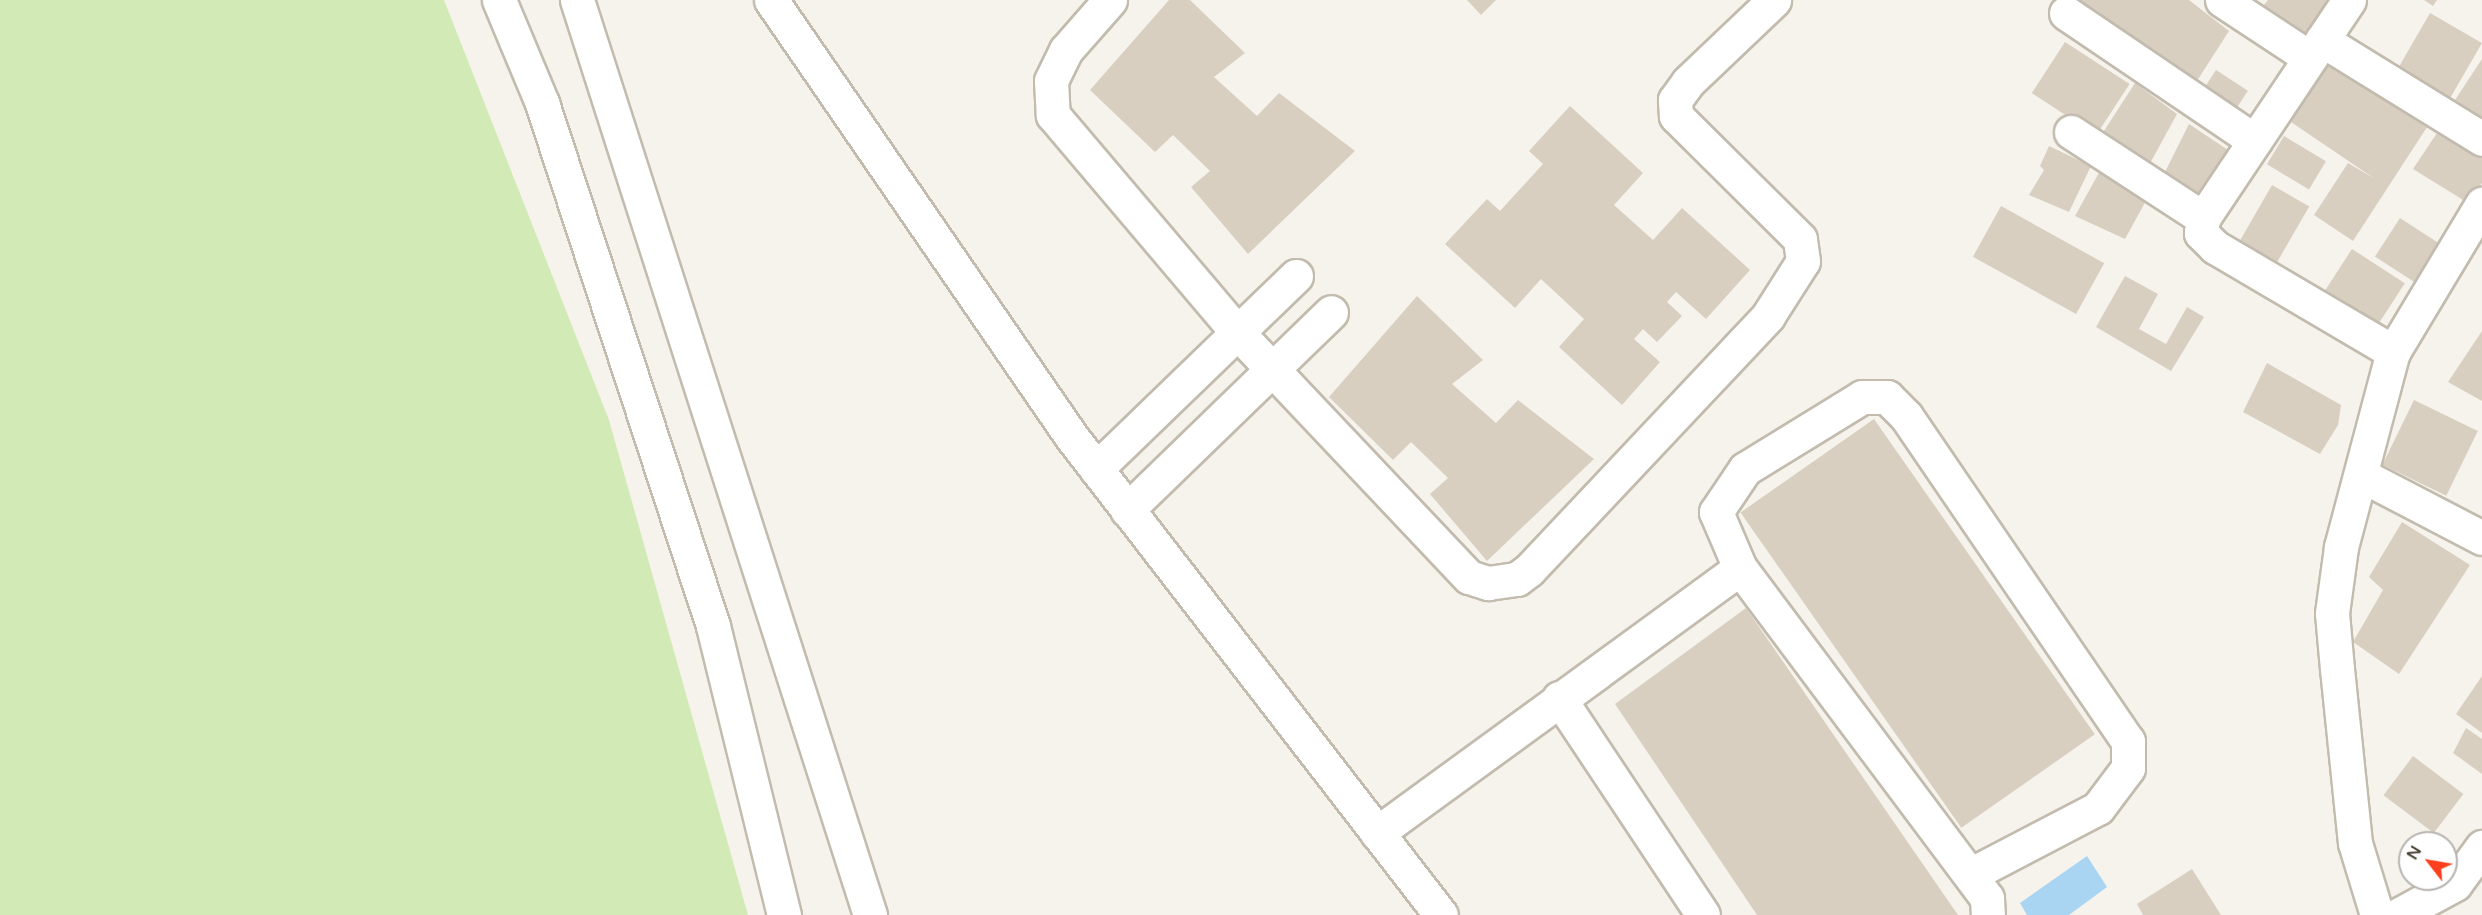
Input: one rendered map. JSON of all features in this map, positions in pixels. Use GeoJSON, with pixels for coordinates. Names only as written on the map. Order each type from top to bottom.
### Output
{"type":"FeatureCollection","features":[{"type":"Feature","properties":{"kind":"street"},"geometry":{"type":"LineString","coordinates":[[499,0],[542,103],[713,626],[784,915]]}},
{"type":"Feature","properties":{"kind":"street"},"geometry":{"type":"LineString","coordinates":[[577,0],[870,915]]}},
{"type":"Feature","properties":{"kind":"street"},"geometry":{"type":"LineString","coordinates":[[771,0],[1096,469],[1441,915]]}},
{"type":"Feature","properties":{"kind":"street"},"geometry":{"type":"LineString","coordinates":[[1110,0],[1066,50],[1051,81],[1053,115],[1238,333],[1275,369],[1469,578],[1488,583],[1517,579],[1768,316],[1803,261],[1800,238],[1676,116],[1675,100],[1688,82],[1774,0]]}},
{"type":"Feature","properties":{"kind":"street"},"geometry":{"type":"LineString","coordinates":[[2223,0],[2482,139]]}},
{"type":"Feature","properties":{"kind":"street"},"geometry":{"type":"LineString","coordinates":[[2349,0],[2203,218],[2201,233],[2215,247],[2393,352]]}},
{"type":"Feature","properties":{"kind":"street"},"geometry":{"type":"LineString","coordinates":[[2066,13],[2255,141]]}},
{"type":"Feature","properties":{"kind":"street"},"geometry":{"type":"LineString","coordinates":[[2071,132],[2203,218]]}},
{"type":"Feature","properties":{"kind":"street"},"geometry":{"type":"LineString","coordinates":[[2377,915],[2355,843],[2332,614],[2341,547],[2363,476],[2393,352],[2482,204]]}},
{"type":"Feature","properties":{"kind":"street"},"geometry":{"type":"LineString","coordinates":[[1096,469],[1296,276]]}},
{"type":"Feature","properties":{"kind":"street"},"geometry":{"type":"LineString","coordinates":[[1128,510],[1331,312]]}},
{"type":"Feature","properties":{"kind":"street"},"geometry":{"type":"LineString","coordinates":[[1970,875],[2098,808],[2128,768],[2127,741],[1906,416],[1887,397],[1862,397],[1745,469],[1716,513],[1740,568],[1987,898],[1988,915]]}},
{"type":"Feature","properties":{"kind":"street"},"geometry":{"type":"LineString","coordinates":[[2363,476],[2482,538]]}},
{"type":"Feature","properties":{"kind":"street"},"geometry":{"type":"LineString","coordinates":[[1377,833],[1740,568]]}},
{"type":"Feature","properties":{"kind":"street"},"geometry":{"type":"LineString","coordinates":[[1559,698],[1703,915]]}},
{"type":"Feature","properties":{"kind":"street"},"geometry":{"type":"LineString","coordinates":[[2398,915],[2455,884],[2482,848]]}},
{"type":"Feature","properties":{"kind":"green space"},"geometry":{"type":"Polygon","coordinates":[[[0,0],[444,0],[609,420],[748,915],[0,915],[0,0]]]}},
{"type":"Feature","properties":{"kind":"water"},"geometry":{"type":"Polygon","coordinates":[[[2087,856],[2107,887],[2069,915],[2027,915],[2020,903],[2087,856]]]}},
{"type":"Feature","properties":{"kind":"building"},"geometry":{"type":"Polygon","coordinates":[[[1169,0],[1190,0],[1245,53],[1214,77],[1257,116],[1279,93],[1355,151],[1248,254],[1191,187],[1210,171],[1173,135],[1155,152],[1090,90],[1169,0]]]}},
{"type":"Feature","properties":{"kind":"building"},"geometry":{"type":"Polygon","coordinates":[[[1467,0],[1496,0],[1481,15],[1467,0]]]}},
{"type":"Feature","properties":{"kind":"building"},"geometry":{"type":"Polygon","coordinates":[[[2072,0],[2189,0],[2229,31],[2193,87],[2072,0]]]}},
{"type":"Feature","properties":{"kind":"building"},"geometry":{"type":"Polygon","coordinates":[[[2268,0],[2337,0],[2308,40],[2260,10],[2268,0]]]}},
{"type":"Feature","properties":{"kind":"building"},"geometry":{"type":"Polygon","coordinates":[[[2424,0],[2437,0],[2433,6],[2424,0]]]}},
{"type":"Feature","properties":{"kind":"building"},"geometry":{"type":"Polygon","coordinates":[[[2430,13],[2482,43],[2448,101],[2396,71],[2430,13]]]}},
{"type":"Feature","properties":{"kind":"building"},"geometry":{"type":"Polygon","coordinates":[[[2065,42],[2130,84],[2096,135],[2032,93],[2065,42]]]}},
{"type":"Feature","properties":{"kind":"building"},"geometry":{"type":"Polygon","coordinates":[[[2332,52],[2431,121],[2353,241],[2314,215],[2348,163],[2375,179],[2291,122],[2332,52]]]}},
{"type":"Feature","properties":{"kind":"building"},"geometry":{"type":"Polygon","coordinates":[[[2482,59],[2482,117],[2455,100],[2482,59]]]}},
{"type":"Feature","properties":{"kind":"building"},"geometry":{"type":"Polygon","coordinates":[[[2216,70],[2248,91],[2237,107],[2205,87],[2216,70]]]}},
{"type":"Feature","properties":{"kind":"building"},"geometry":{"type":"Polygon","coordinates":[[[2135,83],[2177,114],[2148,167],[2100,137],[2135,83]]]}},
{"type":"Feature","properties":{"kind":"building"},"geometry":{"type":"Polygon","coordinates":[[[1570,106],[1643,173],[1614,205],[1653,240],[1682,208],[1750,270],[1706,319],[1676,292],[1667,302],[1682,316],[1657,342],[1643,329],[1634,339],[1660,362],[1622,405],[1559,347],[1584,319],[1541,279],[1515,308],[1445,244],[1487,199],[1500,211],[1543,164],[1529,151],[1570,106]]]}},
{"type":"Feature","properties":{"kind":"building"},"geometry":{"type":"Polygon","coordinates":[[[2189,124],[2228,150],[2200,197],[2163,176],[2189,124]]]}},
{"type":"Feature","properties":{"kind":"building"},"geometry":{"type":"Polygon","coordinates":[[[2443,124],[2482,148],[2482,183],[2468,203],[2413,169],[2443,124]]]}},
{"type":"Feature","properties":{"kind":"building"},"geometry":{"type":"Polygon","coordinates":[[[2284,136],[2326,161],[2309,190],[2267,164],[2284,136]]]}},
{"type":"Feature","properties":{"kind":"building"},"geometry":{"type":"Polygon","coordinates":[[[2049,146],[2091,166],[2069,212],[2029,195],[2044,170],[2040,166],[2049,146]]]}},
{"type":"Feature","properties":{"kind":"building"},"geometry":{"type":"Polygon","coordinates":[[[2105,162],[2148,197],[2125,239],[2075,216],[2105,162]]]}},
{"type":"Feature","properties":{"kind":"building"},"geometry":{"type":"Polygon","coordinates":[[[2272,185],[2309,206],[2277,262],[2240,240],[2272,185]]]}},
{"type":"Feature","properties":{"kind":"building"},"geometry":{"type":"Polygon","coordinates":[[[2001,206],[2104,263],[2076,314],[1973,257],[2001,206]]]}},
{"type":"Feature","properties":{"kind":"building"},"geometry":{"type":"Polygon","coordinates":[[[2400,218],[2447,248],[2422,287],[2375,257],[2400,218]]]}},
{"type":"Feature","properties":{"kind":"building"},"geometry":{"type":"Polygon","coordinates":[[[2352,249],[2405,283],[2376,328],[2323,293],[2352,249]]]}},
{"type":"Feature","properties":{"kind":"building"},"geometry":{"type":"Polygon","coordinates":[[[2125,276],[2158,294],[2139,329],[2166,344],[2187,307],[2204,317],[2171,371],[2096,327],[2125,276]]]}},
{"type":"Feature","properties":{"kind":"building"},"geometry":{"type":"Polygon","coordinates":[[[1417,296],[1483,360],[1452,384],[1496,423],[1518,400],[1594,459],[1487,561],[1430,494],[1448,478],[1411,442],[1393,460],[1329,397],[1417,296]]]}},
{"type":"Feature","properties":{"kind":"building"},"geometry":{"type":"Polygon","coordinates":[[[2482,331],[2482,401],[2448,382],[2482,331]]]}},
{"type":"Feature","properties":{"kind":"building"},"geometry":{"type":"Polygon","coordinates":[[[2267,363],[2341,405],[2338,425],[2320,454],[2243,412],[2267,363]]]}},
{"type":"Feature","properties":{"kind":"building"},"geometry":{"type":"Polygon","coordinates":[[[2414,400],[2478,431],[2446,496],[2382,465],[2414,400]]]}},
{"type":"Feature","properties":{"kind":"building"},"geometry":{"type":"Polygon","coordinates":[[[1874,419],[2095,734],[1961,828],[1740,512],[1874,419]]]}},
{"type":"Feature","properties":{"kind":"building"},"geometry":{"type":"Polygon","coordinates":[[[2402,522],[2470,565],[2399,674],[2353,642],[2383,590],[2369,577],[2402,522]]]}},
{"type":"Feature","properties":{"kind":"building"},"geometry":{"type":"Polygon","coordinates":[[[1746,608],[1958,915],[1757,915],[1615,704],[1746,608]]]}},
{"type":"Feature","properties":{"kind":"building"},"geometry":{"type":"Polygon","coordinates":[[[2482,676],[2482,733],[2456,714],[2482,676]]]}},
{"type":"Feature","properties":{"kind":"building"},"geometry":{"type":"Polygon","coordinates":[[[2466,728],[2482,739],[2482,774],[2453,753],[2466,728]]]}},
{"type":"Feature","properties":{"kind":"building"},"geometry":{"type":"Polygon","coordinates":[[[2413,756],[2463,794],[2435,831],[2431,831],[2384,795],[2413,756]]]}},
{"type":"Feature","properties":{"kind":"building"},"geometry":{"type":"Polygon","coordinates":[[[2192,869],[2221,915],[2143,915],[2137,904],[2192,869]]]}}]}
